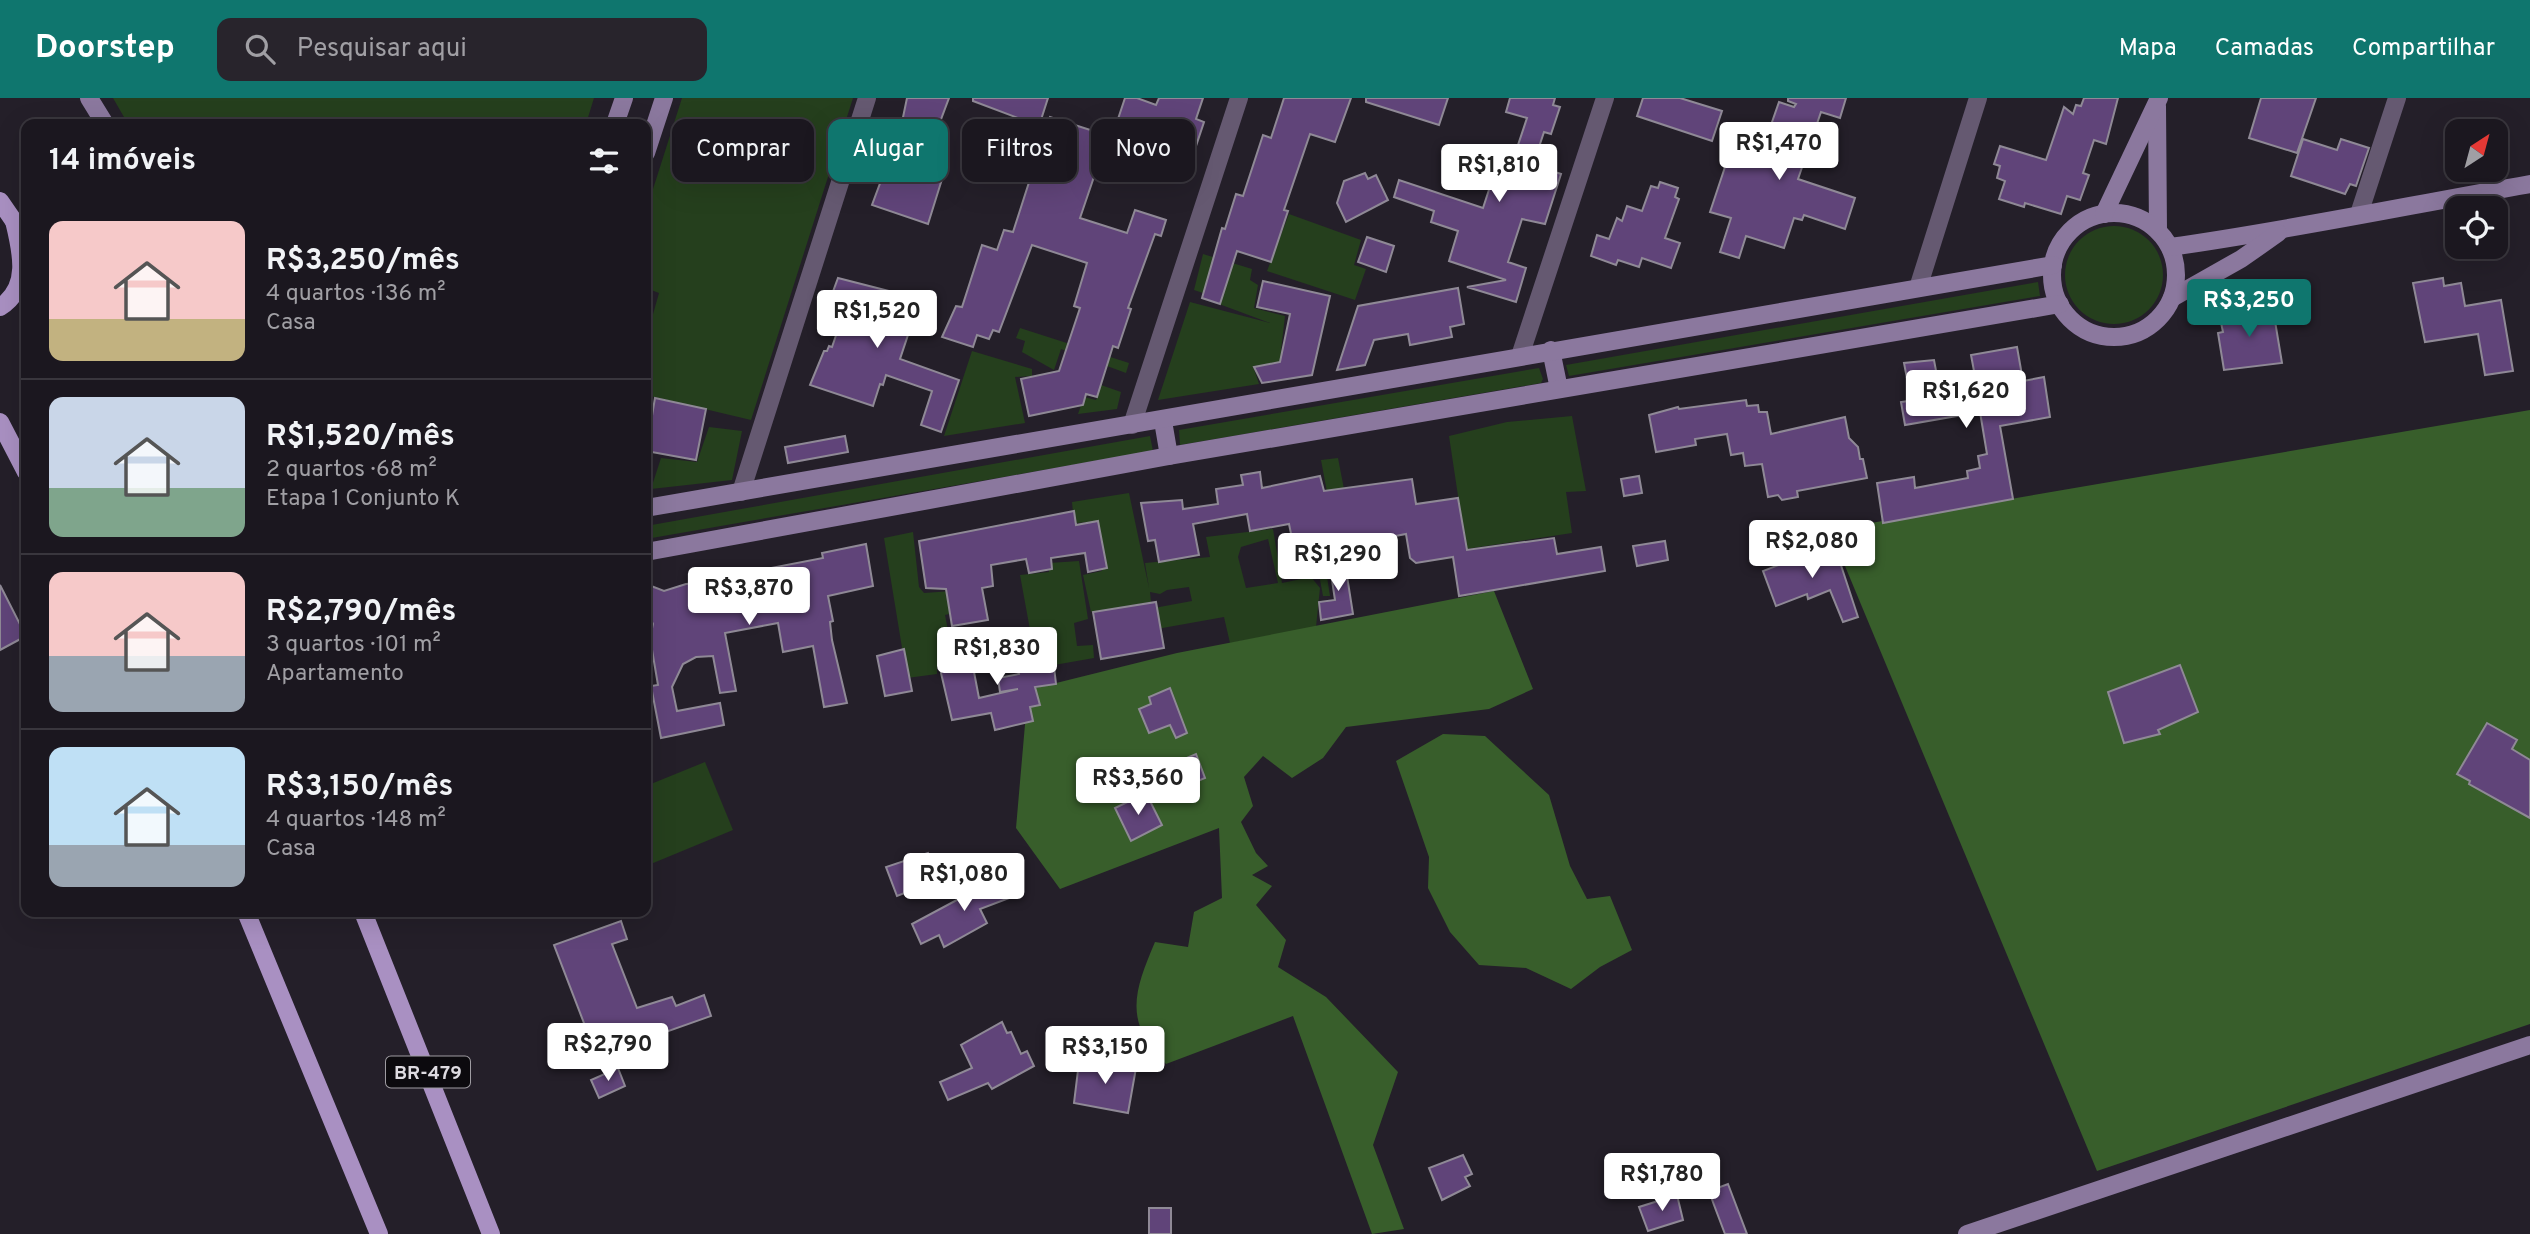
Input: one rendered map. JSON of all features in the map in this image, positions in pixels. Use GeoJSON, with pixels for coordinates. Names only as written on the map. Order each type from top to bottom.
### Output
{"type":"FeatureCollection","features":[{"type":"Feature","properties":{"kind":"main road"},"geometry":{"type":"LineString","coordinates":[[0,201],[21,232]]}},
{"type":"Feature","properties":{"kind":"main road"},"geometry":{"type":"LineString","coordinates":[[14,221],[21,248]]}},
{"type":"Feature","properties":{"kind":"main road"},"geometry":{"type":"LineString","coordinates":[[0,307],[6,303],[20,282],[21,273]]}},
{"type":"Feature","properties":{"kind":"main road"},"geometry":{"type":"LineString","coordinates":[[0,422],[21,462]]}},
{"type":"Feature","properties":{"kind":"main road"},"geometry":{"type":"LineString","coordinates":[[248,917],[379,1234]]}},
{"type":"Feature","properties":{"kind":"main road","name":"BR-479"},"geometry":{"type":"LineString","coordinates":[[365,917],[491,1234]]}},
{"type":"Feature","properties":{"kind":"street"},"geometry":{"type":"LineString","coordinates":[[89,98],[103,119]]}},
{"type":"Feature","properties":{"kind":"street"},"geometry":{"type":"LineString","coordinates":[[617,119],[624,98]]}},
{"type":"Feature","properties":{"kind":"street"},"geometry":{"type":"LineString","coordinates":[[651,138],[664,98]]}},
{"type":"Feature","properties":{"kind":"street"},"geometry":{"type":"LineString","coordinates":[[741,492],[867,98]]}},
{"type":"Feature","properties":{"kind":"street"},"geometry":{"type":"LineString","coordinates":[[1132,425],[1239,98]]}},
{"type":"Feature","properties":{"kind":"street"},"geometry":{"type":"LineString","coordinates":[[1520,356],[1605,98]]}},
{"type":"Feature","properties":{"kind":"street"},"geometry":{"type":"LineString","coordinates":[[1918,288],[1978,98]]}},
{"type":"Feature","properties":{"kind":"street"},"geometry":{"type":"LineString","coordinates":[[2359,214],[2397,98]]}},
{"type":"Feature","properties":{"kind":"street"},"geometry":{"type":"LineString","coordinates":[[2104,214],[2158,100]]}},
{"type":"Feature","properties":{"kind":"street"},"geometry":{"type":"LineString","coordinates":[[2158,100],[2158,231]]}},
{"type":"Feature","properties":{"kind":"street"},"geometry":{"type":"LineString","coordinates":[[2170,247],[2281,231],[2359,214],[2530,184]]}},
{"type":"Feature","properties":{"kind":"street"},"geometry":{"type":"LineString","coordinates":[[2104,214],[2123,214],[2142,219],[2158,231],[2170,247],[2176,272],[2172,298],[2162,315],[2147,328],[2129,335],[2108,337],[2089,331],[2072,320],[2060,304],[2053,285],[2053,265],[2059,247],[2070,231],[2085,220],[2104,214]]}},
{"type":"Feature","properties":{"kind":"street"},"geometry":{"type":"LineString","coordinates":[[2172,298],[2241,259],[2281,231]]}},
{"type":"Feature","properties":{"kind":"street"},"geometry":{"type":"LineString","coordinates":[[651,507],[1163,421],[1551,350],[2053,265]]}},
{"type":"Feature","properties":{"kind":"street"},"geometry":{"type":"LineString","coordinates":[[651,550],[1168,456],[2060,304]]}},
{"type":"Feature","properties":{"kind":"street"},"geometry":{"type":"LineString","coordinates":[[1551,350],[1559,389]]}},
{"type":"Feature","properties":{"kind":"street"},"geometry":{"type":"LineString","coordinates":[[1163,421],[1168,456]]}},
{"type":"Feature","properties":{"kind":"street"},"geometry":{"type":"LineString","coordinates":[[1968,1234],[2530,1045]]}},
{"type":"Feature","properties":{"kind":"green space"},"geometry":{"type":"Polygon","coordinates":[[[113,98],[594,98],[588,119],[125,119],[113,98]]]}},
{"type":"Feature","properties":{"kind":"green space"},"geometry":{"type":"Polygon","coordinates":[[[682,98],[853,98],[846,119],[828,119],[828,177],[751,420],[651,396],[651,321],[659,293],[651,290],[651,195],[672,129],[672,182],[814,182],[814,119],[675,119],[682,98]]]}},
{"type":"Feature","properties":{"kind":"green space"},"geometry":{"type":"Polygon","coordinates":[[[1289,214],[1361,240],[1354,265],[1366,269],[1355,300],[1267,271],[1289,214]]]}},
{"type":"Feature","properties":{"kind":"green space"},"geometry":{"type":"Polygon","coordinates":[[[2114,226],[2133,230],[2149,240],[2159,256],[2163,275],[2159,294],[2149,310],[2133,320],[2114,324],[2095,320],[2079,310],[2069,294],[2065,275],[2069,256],[2079,240],[2095,230],[2114,226]]]}},
{"type":"Feature","properties":{"kind":"green space"},"geometry":{"type":"Polygon","coordinates":[[[1203,254],[1252,269],[1250,280],[1258,285],[1254,308],[1285,316],[1281,350],[1305,359],[1253,366],[1259,384],[1158,400],[1190,302],[1270,323],[1219,304],[1221,299],[1194,290],[1203,254]]]}},
{"type":"Feature","properties":{"kind":"green space"},"geometry":{"type":"Polygon","coordinates":[[[2038,282],[2040,296],[1569,376],[1566,365],[2038,282]]]}},
{"type":"Feature","properties":{"kind":"green space"},"geometry":{"type":"Polygon","coordinates":[[[1020,328],[1129,363],[1126,373],[1061,349],[1054,370],[1022,352],[1025,341],[1016,338],[1020,328]]]}},
{"type":"Feature","properties":{"kind":"green space"},"geometry":{"type":"Polygon","coordinates":[[[972,351],[1032,369],[1032,376],[1015,377],[1025,423],[944,436],[972,351]]]}},
{"type":"Feature","properties":{"kind":"green space"},"geometry":{"type":"Polygon","coordinates":[[[1539,368],[1543,379],[1541,383],[1180,445],[1179,430],[1539,368]]]}},
{"type":"Feature","properties":{"kind":"green space"},"geometry":{"type":"Polygon","coordinates":[[[1101,385],[1121,392],[1117,409],[1078,414],[1084,397],[1096,400],[1101,385]]]}},
{"type":"Feature","properties":{"kind":"green space"},"geometry":{"type":"Polygon","coordinates":[[[2530,410],[2530,1024],[2097,1171],[1830,530],[2530,410]]]}},
{"type":"Feature","properties":{"kind":"green space"},"geometry":{"type":"Polygon","coordinates":[[[1572,416],[1586,491],[1566,492],[1572,533],[1466,549],[1449,436],[1507,422],[1572,416]]]}},
{"type":"Feature","properties":{"kind":"green space"},"geometry":{"type":"Polygon","coordinates":[[[709,427],[742,431],[732,480],[651,489],[661,458],[697,462],[709,427]]]}},
{"type":"Feature","properties":{"kind":"green space"},"geometry":{"type":"Polygon","coordinates":[[[1150,436],[1153,451],[651,538],[651,525],[1150,436]]]}},
{"type":"Feature","properties":{"kind":"green space"},"geometry":{"type":"Polygon","coordinates":[[[1338,458],[1351,525],[1350,542],[1390,538],[1391,558],[1340,561],[1321,460],[1338,458]]]}},
{"type":"Feature","properties":{"kind":"green space"},"geometry":{"type":"Polygon","coordinates":[[[1129,493],[1149,588],[1145,563],[1210,557],[1206,537],[1273,529],[1282,583],[1311,577],[1320,588],[1316,627],[1230,643],[1224,617],[1157,629],[1154,608],[1192,601],[1189,587],[1167,590],[1160,594],[1150,592],[1151,602],[1091,612],[1083,575],[1102,571],[1094,522],[1074,523],[1072,502],[1129,493]],[[1268,539],[1241,547],[1238,557],[1246,588],[1278,583],[1268,539]]]}},
{"type":"Feature","properties":{"kind":"green space"},"geometry":{"type":"Polygon","coordinates":[[[913,532],[919,587],[924,593],[952,591],[958,612],[945,615],[952,651],[945,651],[948,665],[937,666],[937,674],[907,678],[884,538],[913,532]]]}},
{"type":"Feature","properties":{"kind":"green space"},"geometry":{"type":"Polygon","coordinates":[[[1330,544],[1337,562],[1325,564],[1330,596],[1323,596],[1314,547],[1330,544]]]}},
{"type":"Feature","properties":{"kind":"green space"},"geometry":{"type":"Polygon","coordinates":[[[1079,561],[1088,619],[1074,623],[1077,646],[1093,645],[1094,658],[1037,668],[1020,575],[1049,572],[1049,563],[1079,561]]]}},
{"type":"Feature","properties":{"kind":"green space"},"geometry":{"type":"Polygon","coordinates":[[[1494,591],[1533,689],[1489,709],[1346,727],[1323,758],[1292,778],[1263,756],[1244,777],[1253,806],[1241,822],[1256,853],[1268,866],[1252,875],[1272,886],[1256,905],[1286,940],[1278,967],[1326,997],[1398,1072],[1373,1145],[1404,1229],[1372,1234],[1293,1016],[1166,1064],[1143,1035],[1136,1006],[1142,976],[1155,942],[1188,947],[1194,912],[1222,898],[1219,828],[1060,889],[1016,828],[1028,690],[1177,653],[1494,591]]]}},
{"type":"Feature","properties":{"kind":"green space"},"geometry":{"type":"Polygon","coordinates":[[[1443,734],[1485,736],[1549,795],[1570,866],[1587,899],[1610,896],[1632,950],[1600,967],[1571,989],[1526,968],[1479,965],[1450,932],[1428,888],[1429,857],[1396,761],[1443,734]]]}},
{"type":"Feature","properties":{"kind":"green space"},"geometry":{"type":"Polygon","coordinates":[[[705,762],[733,830],[651,864],[651,784],[705,762]]]}},
{"type":"Feature","properties":{"kind":"building"},"geometry":{"type":"Polygon","coordinates":[[[907,98],[949,98],[941,119],[903,119],[907,98]]]}},
{"type":"Feature","properties":{"kind":"building"},"geometry":{"type":"Polygon","coordinates":[[[973,98],[1048,98],[1041,119],[1021,119],[973,101],[973,98]]]}},
{"type":"Feature","properties":{"kind":"building"},"geometry":{"type":"Polygon","coordinates":[[[1125,98],[1137,98],[1156,105],[1159,98],[1203,98],[1196,119],[1204,122],[1195,149],[1195,119],[1118,119],[1125,98]]]}},
{"type":"Feature","properties":{"kind":"building"},"geometry":{"type":"Polygon","coordinates":[[[1284,98],[1351,98],[1335,142],[1310,134],[1284,210],[1288,211],[1271,262],[1237,251],[1220,304],[1202,298],[1222,228],[1225,229],[1236,194],[1243,196],[1263,135],[1271,138],[1284,98]]]}},
{"type":"Feature","properties":{"kind":"building"},"geometry":{"type":"Polygon","coordinates":[[[1366,98],[1448,98],[1439,125],[1366,102],[1366,98]]]}},
{"type":"Feature","properties":{"kind":"building"},"geometry":{"type":"Polygon","coordinates":[[[1510,98],[1555,98],[1553,105],[1560,107],[1551,134],[1544,132],[1533,165],[1561,174],[1545,224],[1522,219],[1508,262],[1526,268],[1516,302],[1467,287],[1506,280],[1449,261],[1458,231],[1431,222],[1434,211],[1394,197],[1399,180],[1483,208],[1500,156],[1513,160],[1527,118],[1506,112],[1510,98]]]}},
{"type":"Feature","properties":{"kind":"building"},"geometry":{"type":"Polygon","coordinates":[[[1643,98],[1680,98],[1722,111],[1712,141],[1637,116],[1643,98]]]}},
{"type":"Feature","properties":{"kind":"building"},"geometry":{"type":"Polygon","coordinates":[[[1788,98],[1846,98],[1840,118],[1821,112],[1798,179],[1855,198],[1845,229],[1804,215],[1802,220],[1794,218],[1784,248],[1746,236],[1739,258],[1720,252],[1731,218],[1710,212],[1729,155],[1757,165],[1779,102],[1794,107],[1796,104],[1788,101],[1788,98]]]}},
{"type":"Feature","properties":{"kind":"building"},"geometry":{"type":"Polygon","coordinates":[[[2084,98],[2118,98],[2106,144],[2094,140],[2083,173],[2089,175],[2080,200],[2067,196],[2061,214],[2025,203],[2024,207],[1999,199],[2005,181],[1997,178],[2000,166],[1994,164],[2000,146],[2046,160],[2064,107],[2073,114],[2076,105],[2081,106],[2084,98]]]}},
{"type":"Feature","properties":{"kind":"building"},"geometry":{"type":"Polygon","coordinates":[[[2261,98],[2316,98],[2297,153],[2249,138],[2261,98]]]}},
{"type":"Feature","properties":{"kind":"building"},"geometry":{"type":"Polygon","coordinates":[[[1077,126],[1091,130],[1092,182],[1080,218],[1127,233],[1135,210],[1166,220],[1161,236],[1155,234],[1128,308],[1131,309],[1118,348],[1113,346],[1097,397],[1086,394],[1083,405],[1029,416],[1021,379],[1059,371],[1080,308],[1074,306],[1087,263],[1032,245],[999,332],[993,330],[989,339],[977,335],[973,347],[942,337],[956,306],[962,307],[982,245],[997,250],[1004,230],[1013,232],[1029,182],[1077,182],[1077,126]]]}},
{"type":"Feature","properties":{"kind":"building"},"geometry":{"type":"Polygon","coordinates":[[[2303,139],[2337,150],[2341,139],[2369,148],[2356,186],[2350,184],[2345,194],[2291,176],[2303,139]]]}},
{"type":"Feature","properties":{"kind":"building"},"geometry":{"type":"Polygon","coordinates":[[[1365,173],[1368,179],[1376,175],[1388,200],[1346,222],[1337,203],[1344,181],[1365,173]]]}},
{"type":"Feature","properties":{"kind":"building"},"geometry":{"type":"Polygon","coordinates":[[[881,182],[941,182],[928,224],[872,205],[881,182]]]}},
{"type":"Feature","properties":{"kind":"building"},"geometry":{"type":"Polygon","coordinates":[[[1660,182],[1678,188],[1675,197],[1679,199],[1665,238],[1680,243],[1671,268],[1642,258],[1639,267],[1618,260],[1616,265],[1591,256],[1597,235],[1609,239],[1617,218],[1622,221],[1627,206],[1642,211],[1651,186],[1658,188],[1660,182]]]}},
{"type":"Feature","properties":{"kind":"building"},"geometry":{"type":"Polygon","coordinates":[[[1367,237],[1394,246],[1386,272],[1358,262],[1367,237]]]}},
{"type":"Feature","properties":{"kind":"building"},"geometry":{"type":"Polygon","coordinates":[[[838,278],[920,299],[900,359],[959,380],[941,432],[921,425],[932,391],[886,375],[873,406],[810,385],[824,351],[827,351],[829,346],[832,347],[843,315],[827,308],[838,278]]]}},
{"type":"Feature","properties":{"kind":"building"},"geometry":{"type":"Polygon","coordinates":[[[2443,278],[2444,286],[2461,283],[2465,306],[2501,300],[2513,371],[2485,375],[2478,334],[2425,342],[2413,283],[2443,278]]]}},
{"type":"Feature","properties":{"kind":"building"},"geometry":{"type":"Polygon","coordinates":[[[1263,281],[1330,296],[1312,375],[1262,383],[1254,367],[1280,362],[1290,314],[1257,307],[1263,281]]]}},
{"type":"Feature","properties":{"kind":"building"},"geometry":{"type":"Polygon","coordinates":[[[1458,288],[1464,324],[1450,327],[1452,337],[1410,345],[1408,334],[1374,340],[1365,365],[1337,370],[1358,306],[1458,288]]]}},
{"type":"Feature","properties":{"kind":"building"},"geometry":{"type":"Polygon","coordinates":[[[2258,307],[2258,311],[2273,309],[2282,363],[2224,370],[2218,333],[2223,332],[2219,313],[2258,307]]]}},
{"type":"Feature","properties":{"kind":"building"},"geometry":{"type":"Polygon","coordinates":[[[2017,347],[2023,381],[2044,377],[2050,417],[2000,426],[2013,499],[1883,523],[1877,483],[1914,477],[1915,488],[1968,478],[1967,471],[1980,468],[1978,456],[1987,454],[1980,412],[1905,425],[1901,402],[1908,401],[1909,389],[1904,363],[1934,360],[1937,376],[1974,371],[1971,355],[2017,347]]]}},
{"type":"Feature","properties":{"kind":"building"},"geometry":{"type":"Polygon","coordinates":[[[655,398],[706,409],[696,460],[651,452],[651,422],[655,398]]]}},
{"type":"Feature","properties":{"kind":"building"},"geometry":{"type":"Polygon","coordinates":[[[1746,400],[1747,406],[1758,405],[1759,412],[1767,412],[1771,434],[1845,417],[1849,438],[1858,447],[1867,478],[1797,491],[1798,497],[1782,500],[1778,495],[1768,497],[1762,464],[1745,466],[1743,453],[1731,455],[1727,434],[1695,439],[1696,445],[1656,452],[1649,415],[1678,407],[1746,400]]]}},
{"type":"Feature","properties":{"kind":"building"},"geometry":{"type":"Polygon","coordinates":[[[845,436],[848,452],[788,463],[785,447],[845,436]]]}},
{"type":"Feature","properties":{"kind":"building"},"geometry":{"type":"Polygon","coordinates":[[[1260,472],[1262,488],[1320,476],[1324,491],[1412,479],[1416,504],[1458,498],[1467,550],[1554,538],[1557,554],[1601,547],[1605,571],[1459,596],[1453,557],[1416,563],[1410,558],[1406,534],[1327,549],[1326,542],[1294,548],[1289,524],[1250,531],[1247,514],[1193,524],[1199,555],[1159,562],[1155,540],[1148,541],[1141,503],[1182,500],[1183,509],[1218,504],[1216,489],[1243,485],[1241,475],[1260,472]]]}},
{"type":"Feature","properties":{"kind":"building"},"geometry":{"type":"Polygon","coordinates":[[[1639,476],[1642,493],[1624,496],[1621,479],[1639,476]]]}},
{"type":"Feature","properties":{"kind":"building"},"geometry":{"type":"Polygon","coordinates":[[[1074,511],[1076,525],[1098,521],[1107,568],[1088,572],[1085,553],[1051,558],[1052,569],[1029,573],[1026,559],[991,565],[993,586],[982,588],[988,620],[952,626],[946,589],[926,588],[919,541],[1074,511]]]}},
{"type":"Feature","properties":{"kind":"building"},"geometry":{"type":"Polygon","coordinates":[[[1665,541],[1668,560],[1637,566],[1633,546],[1665,541]]]}},
{"type":"Feature","properties":{"kind":"building"},"geometry":{"type":"Polygon","coordinates":[[[866,544],[873,586],[828,596],[833,621],[830,622],[832,640],[847,703],[824,707],[813,646],[783,652],[778,623],[725,633],[736,691],[720,693],[713,656],[696,657],[683,664],[672,687],[677,711],[720,703],[724,725],[661,738],[651,686],[658,685],[651,644],[651,586],[664,591],[686,584],[738,580],[774,587],[771,568],[823,558],[822,553],[866,544]]]}},
{"type":"Feature","properties":{"kind":"building"},"geometry":{"type":"Polygon","coordinates":[[[1834,544],[1858,617],[1843,622],[1830,590],[1808,599],[1807,594],[1776,606],[1763,571],[1834,544]]]}},
{"type":"Feature","properties":{"kind":"building"},"geometry":{"type":"Polygon","coordinates":[[[1344,557],[1353,614],[1321,620],[1319,602],[1335,600],[1329,560],[1344,557]]]}},
{"type":"Feature","properties":{"kind":"building"},"geometry":{"type":"Polygon","coordinates":[[[0,585],[21,626],[21,639],[0,650],[0,585]]]}},
{"type":"Feature","properties":{"kind":"building"},"geometry":{"type":"Polygon","coordinates":[[[1156,602],[1164,648],[1101,659],[1093,612],[1156,602]]]}},
{"type":"Feature","properties":{"kind":"building"},"geometry":{"type":"Polygon","coordinates":[[[1032,632],[1039,670],[1054,667],[1056,684],[1035,687],[1040,705],[1030,707],[1033,721],[995,730],[991,713],[952,720],[941,673],[941,666],[953,665],[951,650],[969,646],[979,698],[1018,689],[1000,692],[998,678],[1019,674],[1012,635],[1032,632]]]}},
{"type":"Feature","properties":{"kind":"building"},"geometry":{"type":"Polygon","coordinates":[[[904,649],[912,691],[885,696],[877,656],[904,649]]]}},
{"type":"Feature","properties":{"kind":"building"},"geometry":{"type":"Polygon","coordinates":[[[2180,665],[2198,712],[2158,730],[2160,734],[2124,743],[2108,692],[2180,665]]]}},
{"type":"Feature","properties":{"kind":"building"},"geometry":{"type":"Polygon","coordinates":[[[1170,688],[1187,733],[1176,738],[1170,725],[1149,733],[1139,709],[1151,704],[1149,697],[1170,688]]]}},
{"type":"Feature","properties":{"kind":"building"},"geometry":{"type":"Polygon","coordinates":[[[2487,723],[2517,740],[2512,749],[2530,760],[2530,818],[2469,784],[2470,781],[2457,774],[2487,723]]]}},
{"type":"Feature","properties":{"kind":"building"},"geometry":{"type":"Polygon","coordinates":[[[1196,754],[1205,778],[1186,786],[1177,762],[1196,754]]]}},
{"type":"Feature","properties":{"kind":"building"},"geometry":{"type":"Polygon","coordinates":[[[1146,793],[1162,825],[1131,841],[1115,808],[1146,793]]]}},
{"type":"Feature","properties":{"kind":"building"},"geometry":{"type":"Polygon","coordinates":[[[928,853],[938,880],[897,896],[886,867],[928,853]]]}},
{"type":"Feature","properties":{"kind":"building"},"geometry":{"type":"Polygon","coordinates":[[[1009,872],[1017,895],[980,909],[987,923],[944,947],[939,935],[921,944],[912,924],[1009,872]]]}},
{"type":"Feature","properties":{"kind":"building"},"geometry":{"type":"Polygon","coordinates":[[[621,921],[627,939],[612,944],[637,1008],[672,997],[676,1006],[704,995],[711,1016],[612,1051],[607,1039],[592,1044],[554,945],[621,921]]]}},
{"type":"Feature","properties":{"kind":"building"},"geometry":{"type":"Polygon","coordinates":[[[1002,1022],[1007,1033],[1011,1032],[1021,1054],[1027,1051],[1034,1066],[992,1089],[988,1083],[948,1100],[940,1082],[972,1068],[961,1045],[1002,1022]]]}},
{"type":"Feature","properties":{"kind":"building"},"geometry":{"type":"Polygon","coordinates":[[[1079,1062],[1136,1068],[1128,1113],[1074,1103],[1079,1062]]]}},
{"type":"Feature","properties":{"kind":"building"},"geometry":{"type":"Polygon","coordinates":[[[618,1068],[625,1086],[599,1098],[591,1080],[618,1068]]]}},
{"type":"Feature","properties":{"kind":"building"},"geometry":{"type":"Polygon","coordinates":[[[1463,1155],[1472,1174],[1465,1177],[1470,1186],[1442,1200],[1429,1168],[1463,1155]]]}},
{"type":"Feature","properties":{"kind":"building"},"geometry":{"type":"Polygon","coordinates":[[[1728,1184],[1747,1234],[1725,1234],[1709,1191],[1728,1184]]]}},
{"type":"Feature","properties":{"kind":"building"},"geometry":{"type":"Polygon","coordinates":[[[1677,1195],[1683,1220],[1648,1231],[1639,1207],[1677,1195]]]}},
{"type":"Feature","properties":{"kind":"building"},"geometry":{"type":"Polygon","coordinates":[[[1149,1208],[1171,1208],[1171,1234],[1149,1234],[1149,1208]]]}}]}
